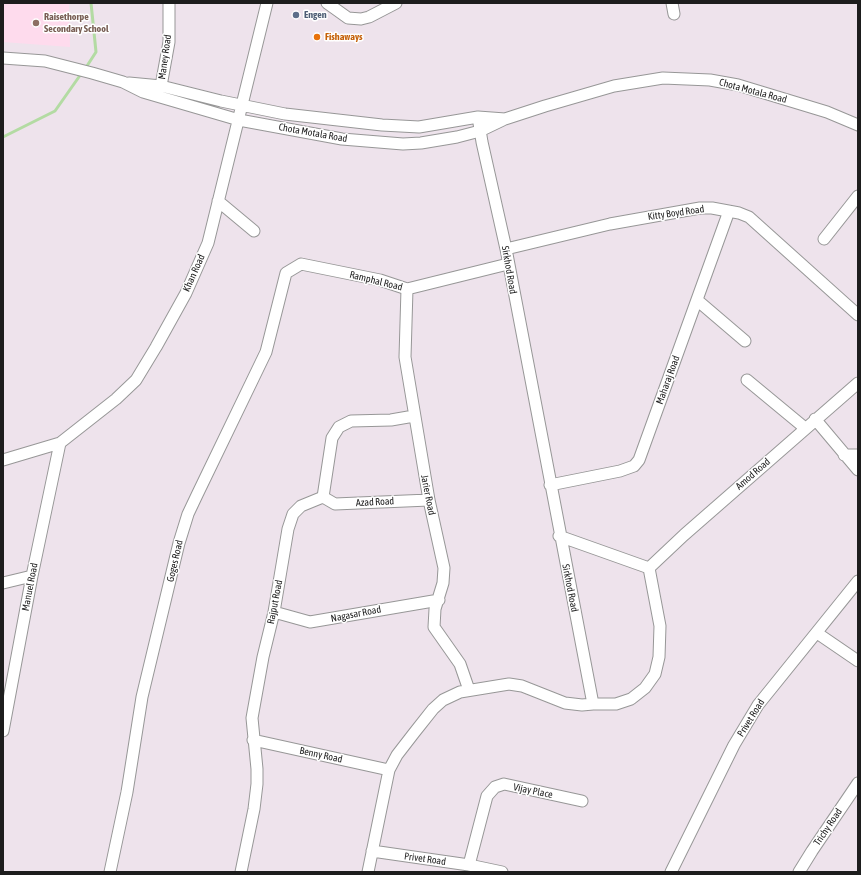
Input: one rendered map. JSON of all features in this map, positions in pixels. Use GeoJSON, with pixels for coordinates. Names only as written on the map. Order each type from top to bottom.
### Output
{"type":"FeatureCollection","features":[{"type":"Feature","properties":{"kind":"street","name":"Maney Road"},"geometry":{"type":"LineString","coordinates":[[161,86],[169,42],[169,3]]}},
{"type":"Feature","properties":{"kind":"street","name":"Khan Road"},"geometry":{"type":"LineString","coordinates":[[3,460],[60,443],[116,399],[136,380],[143,368],[186,293],[208,243],[267,3]]}},
{"type":"Feature","properties":{"kind":"street"},"geometry":{"type":"LineString","coordinates":[[327,3],[348,18],[361,19],[369,17],[396,3]]}},
{"type":"Feature","properties":{"kind":"street","name":"Chota Motala Road"},"geometry":{"type":"LineString","coordinates":[[3,58],[45,61],[123,82],[161,86],[285,114],[382,126],[419,127],[478,117],[505,119]]}},
{"type":"Feature","properties":{"kind":"street","name":"Chota Motala Road"},"geometry":{"type":"LineString","coordinates":[[123,82],[143,92],[239,120],[342,139],[403,144],[438,140],[480,131],[505,119],[614,86],[664,78],[710,80],[745,87],[827,112],[858,125]]}},
{"type":"Feature","properties":{"kind":"street","name":"Sirkhod Road"},"geometry":{"type":"LineString","coordinates":[[478,117],[506,249],[592,704]]}},
{"type":"Feature","properties":{"kind":"street"},"geometry":{"type":"LineString","coordinates":[[824,239],[858,196]]}},
{"type":"Feature","properties":{"kind":"street"},"geometry":{"type":"LineString","coordinates":[[218,201],[254,231]]}},
{"type":"Feature","properties":{"kind":"street","name":"Kitty Boyd Road"},"geometry":{"type":"LineString","coordinates":[[506,249],[658,214],[700,208],[712,208],[729,211],[749,217],[858,315]]}},
{"type":"Feature","properties":{"kind":"street","name":"Maharaj Road"},"geometry":{"type":"LineString","coordinates":[[550,485],[620,471],[634,466],[639,460],[729,211]]}},
{"type":"Feature","properties":{"kind":"street","name":"Ramphal Road"},"geometry":{"type":"LineString","coordinates":[[291,268],[301,264],[380,280],[407,289],[508,264]]}},
{"type":"Feature","properties":{"kind":"street","name":"Goges Road"},"geometry":{"type":"LineString","coordinates":[[110,872],[127,792],[142,697],[179,543],[188,514],[266,352],[283,278],[291,268]]}},
{"type":"Feature","properties":{"kind":"street","name":"Jarier Road"},"geometry":{"type":"LineString","coordinates":[[407,289],[405,357],[429,500],[444,568],[443,583],[435,609],[434,627],[460,664],[469,690]]}},
{"type":"Feature","properties":{"kind":"street"},"geometry":{"type":"LineString","coordinates":[[697,300],[745,341]]}},
{"type":"Feature","properties":{"kind":"street"},"geometry":{"type":"LineString","coordinates":[[747,380],[805,428]]}},
{"type":"Feature","properties":{"kind":"street","name":"Amod Road"},"geometry":{"type":"LineString","coordinates":[[649,568],[815,419],[858,383]]}},
{"type":"Feature","properties":{"kind":"street"},"geometry":{"type":"LineString","coordinates":[[323,497],[332,438],[338,427],[350,421],[391,420],[414,416]]}},
{"type":"Feature","properties":{"kind":"street"},"geometry":{"type":"LineString","coordinates":[[815,419],[858,470]]}},
{"type":"Feature","properties":{"kind":"street","name":"Manuel Road"},"geometry":{"type":"LineString","coordinates":[[3,731],[32,576],[60,443]]}},
{"type":"Feature","properties":{"kind":"street"},"geometry":{"type":"LineString","coordinates":[[844,455],[858,455]]}},
{"type":"Feature","properties":{"kind":"street","name":"Azad Road"},"geometry":{"type":"LineString","coordinates":[[323,497],[335,504],[429,500]]}},
{"type":"Feature","properties":{"kind":"street","name":"Rajput Road"},"geometry":{"type":"LineString","coordinates":[[240,872],[254,809],[257,784],[252,718],[263,657],[274,612],[288,529],[293,514],[301,506],[323,497]]}},
{"type":"Feature","properties":{"kind":"street"},"geometry":{"type":"LineString","coordinates":[[368,872],[389,770],[397,755],[433,709],[453,694],[508,684],[522,686],[565,703],[582,705],[616,704],[631,699],[645,688],[655,674],[659,650],[660,626],[649,568],[560,536]]}},
{"type":"Feature","properties":{"kind":"street"},"geometry":{"type":"LineString","coordinates":[[3,583],[32,576]]}},
{"type":"Feature","properties":{"kind":"street","name":"Privet Road"},"geometry":{"type":"LineString","coordinates":[[671,872],[734,745],[758,705],[858,581]]}},
{"type":"Feature","properties":{"kind":"street","name":"Nagasar Road"},"geometry":{"type":"LineString","coordinates":[[274,612],[310,622],[438,600]]}},
{"type":"Feature","properties":{"kind":"street"},"geometry":{"type":"LineString","coordinates":[[817,633],[858,661]]}},
{"type":"Feature","properties":{"kind":"street","name":"Benny Road"},"geometry":{"type":"LineString","coordinates":[[253,740],[389,770]]}},
{"type":"Feature","properties":{"kind":"street","name":"Trichy Road"},"geometry":{"type":"LineString","coordinates":[[799,872],[812,850],[858,783]]}},
{"type":"Feature","properties":{"kind":"street","name":"Vijay Place"},"geometry":{"type":"LineString","coordinates":[[469,865],[487,796],[495,787],[504,784],[582,801]]}},
{"type":"Feature","properties":{"kind":"street","name":"Privet Road"},"geometry":{"type":"LineString","coordinates":[[372,852],[469,865],[502,872]]}},
{"type":"Feature","properties":{"kind":"shaded area","name":"Raisethorpe Secondary School"},"geometry":{"type":"Polygon","coordinates":[[[3,3],[69,3],[70,47],[3,42],[3,3]]]}},
{"type":"Feature","properties":{"kind":"waterway"},"geometry":{"type":"LineString","coordinates":[[85,69],[96,52],[91,3]]}},
{"type":"Feature","properties":{"kind":"waterway"},"geometry":{"type":"LineString","coordinates":[[3,137],[55,111],[81,74]]}},
{"type":"Feature","properties":{"kind":"place","name":"Engen"},"geometry":{"type":"Point","coordinates":[296,15]}},
{"type":"Feature","properties":{"kind":"place","name":"Raisethorpe Secondary School"},"geometry":{"type":"Point","coordinates":[36,23]}},
{"type":"Feature","properties":{"kind":"place","name":"Fishaways"},"geometry":{"type":"Point","coordinates":[317,37]}}]}
